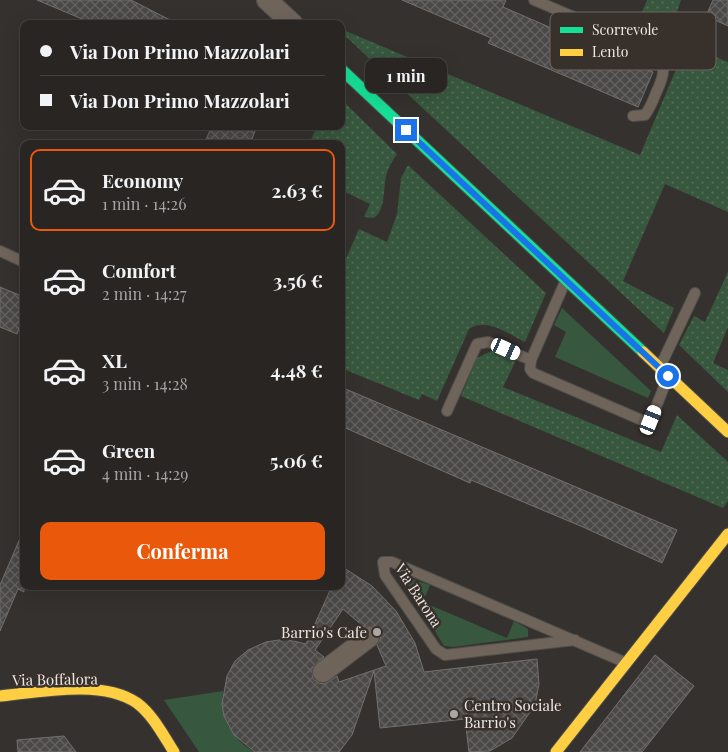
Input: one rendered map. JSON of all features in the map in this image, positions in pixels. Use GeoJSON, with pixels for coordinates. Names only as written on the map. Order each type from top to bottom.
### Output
{"type":"FeatureCollection","features":[{"type":"Feature","properties":{"kind":"street"},"geometry":{"type":"LineString","coordinates":[[273,2],[289,20]]}},
{"type":"Feature","properties":{"kind":"street"},"geometry":{"type":"LineString","coordinates":[[345,73],[728,432]]}},
{"type":"Feature","properties":{"kind":"street"},"geometry":{"type":"LineString","coordinates":[[556,752],[728,534]]}},
{"type":"Feature","properties":{"kind":"street"},"geometry":{"type":"LineString","coordinates":[[323,672],[369,637]]}},
{"type":"Feature","properties":{"kind":"street","name":"Via Boffalora"},"geometry":{"type":"LineString","coordinates":[[0,696],[87,690],[130,699],[144,710],[174,752]]}},
{"type":"Feature","properties":{"kind":"lane"},"geometry":{"type":"LineString","coordinates":[[534,0],[562,12]]}},
{"type":"Feature","properties":{"kind":"lane"},"geometry":{"type":"LineString","coordinates":[[633,116],[644,115],[649,110],[664,70]]}},
{"type":"Feature","properties":{"kind":"lane"},"geometry":{"type":"LineString","coordinates":[[0,251],[20,260]]}},
{"type":"Feature","properties":{"kind":"lane"},"geometry":{"type":"LineString","coordinates":[[566,280],[531,360],[530,369],[537,375],[643,422],[651,420],[664,372],[695,293]]}},
{"type":"Feature","properties":{"kind":"lane"},"geometry":{"type":"LineString","coordinates":[[447,411],[477,344],[488,342],[531,360]]}},
{"type":"Feature","properties":{"kind":"lane","name":"Via Barona"},"geometry":{"type":"LineString","coordinates":[[575,640],[445,655],[436,649],[385,575],[383,562],[392,562],[575,640],[626,663]]}},
{"type":"Feature","properties":{"kind":"green space"},"geometry":{"type":"Polygon","coordinates":[[[647,0],[681,0],[678,12],[642,12],[647,0]]]}},
{"type":"Feature","properties":{"kind":"green space"},"geometry":{"type":"Polygon","coordinates":[[[345,31],[640,155],[676,70],[716,70],[716,57],[728,62],[728,212],[665,184],[623,281],[674,308],[664,333],[345,36],[345,31]]]}},
{"type":"Feature","properties":{"kind":"green space"},"geometry":{"type":"Polygon","coordinates":[[[345,103],[397,154],[387,173],[381,209],[374,218],[364,217],[370,204],[345,192],[345,140],[311,140],[315,130],[345,130],[345,103]]]}},
{"type":"Feature","properties":{"kind":"green space"},"geometry":{"type":"Polygon","coordinates":[[[408,165],[546,293],[525,342],[490,326],[476,326],[469,329],[437,401],[422,394],[419,400],[345,370],[345,261],[359,229],[387,242],[397,214],[401,178],[408,165]]]}},
{"type":"Feature","properties":{"kind":"green space"},"geometry":{"type":"Polygon","coordinates":[[[728,272],[728,327],[713,363],[728,370],[728,392],[679,345],[694,316],[705,322],[728,272]]]}},
{"type":"Feature","properties":{"kind":"green space"},"geometry":{"type":"Polygon","coordinates":[[[562,308],[651,391],[648,398],[555,357],[566,332],[554,325],[562,308]]]}},
{"type":"Feature","properties":{"kind":"green space"},"geometry":{"type":"Polygon","coordinates":[[[493,350],[516,360],[503,387],[661,452],[677,415],[728,462],[728,501],[723,508],[461,396],[477,358],[493,350]]]}},
{"type":"Feature","properties":{"kind":"green space"},"geometry":{"type":"Polygon","coordinates":[[[411,579],[430,585],[423,602],[507,638],[514,621],[528,629],[528,637],[453,647],[444,646],[409,588],[407,583],[411,579]]]}},
{"type":"Feature","properties":{"kind":"green space"},"geometry":{"type":"Polygon","coordinates":[[[223,691],[224,709],[229,726],[240,741],[255,752],[199,752],[164,700],[223,691]]]}},
{"type":"Feature","properties":{"kind":"building"},"geometry":{"type":"Polygon","coordinates":[[[37,0],[131,0],[170,20],[84,20],[37,0]]]}},
{"type":"Feature","properties":{"kind":"building"},"geometry":{"type":"Polygon","coordinates":[[[402,0],[506,0],[503,7],[550,27],[550,69],[488,43],[491,38],[402,0]]]}},
{"type":"Feature","properties":{"kind":"building"},"geometry":{"type":"Polygon","coordinates":[[[713,0],[728,0],[728,26],[716,21],[716,12],[708,12],[713,0]]]}},
{"type":"Feature","properties":{"kind":"building"},"geometry":{"type":"Polygon","coordinates":[[[551,70],[648,70],[653,72],[638,107],[551,70]]]}},
{"type":"Feature","properties":{"kind":"building"},"geometry":{"type":"Polygon","coordinates":[[[210,130],[255,130],[252,140],[206,140],[210,130]]]}},
{"type":"Feature","properties":{"kind":"building"},"geometry":{"type":"Polygon","coordinates":[[[0,287],[20,295],[20,326],[17,334],[0,327],[0,287]]]}},
{"type":"Feature","properties":{"kind":"building"},"geometry":{"type":"Polygon","coordinates":[[[345,389],[677,530],[662,563],[583,527],[471,480],[470,483],[345,428],[345,389]]]}},
{"type":"Feature","properties":{"kind":"building"},"geometry":{"type":"Polygon","coordinates":[[[20,538],[20,590],[18,589],[0,631],[0,585],[20,538]]]}},
{"type":"Feature","properties":{"kind":"building"},"geometry":{"type":"Polygon","coordinates":[[[345,569],[372,586],[396,611],[415,643],[424,672],[537,659],[539,684],[535,705],[512,738],[490,751],[469,752],[465,719],[380,728],[374,671],[352,735],[339,752],[255,752],[234,735],[224,716],[222,704],[227,676],[235,661],[248,650],[266,642],[285,639],[306,644],[330,590],[345,590],[345,569]],[[343,609],[315,650],[324,657],[312,668],[313,679],[325,684],[337,676],[339,682],[386,666],[377,645],[381,636],[379,630],[373,626],[364,627],[343,609]]]}},
{"type":"Feature","properties":{"kind":"building"},"geometry":{"type":"Polygon","coordinates":[[[655,655],[694,686],[642,752],[580,752],[655,655]]]}},
{"type":"Feature","properties":{"kind":"building"},"geometry":{"type":"Polygon","coordinates":[[[64,736],[76,752],[18,752],[17,740],[64,736]]]}},
{"type":"Feature","properties":{"kind":"traffic: fast"},"geometry":{"type":"LineString","coordinates":[[345,73],[643,352]]}},
{"type":"Feature","properties":{"kind":"traffic: slow"},"geometry":{"type":"LineString","coordinates":[[643,352],[728,432]]}},
{"type":"Feature","properties":{"kind":"traffic: slow"},"geometry":{"type":"LineString","coordinates":[[556,752],[728,534]]}},
{"type":"Feature","properties":{"kind":"traffic: slow"},"geometry":{"type":"LineString","coordinates":[[0,696],[70,689],[107,691],[123,696],[137,703],[148,713],[174,752]]}},
{"type":"Feature","properties":{"kind":"place","name":"Barrio's Cafe"},"geometry":{"type":"Point","coordinates":[377,632]}},
{"type":"Feature","properties":{"kind":"place","name":"Centro Sociale Barrio's"},"geometry":{"type":"Point","coordinates":[454,714]}},
{"type":"Feature","properties":{"kind":"route"},"geometry":{"type":"LineString","coordinates":[[406,130],[668,376]]}}]}
